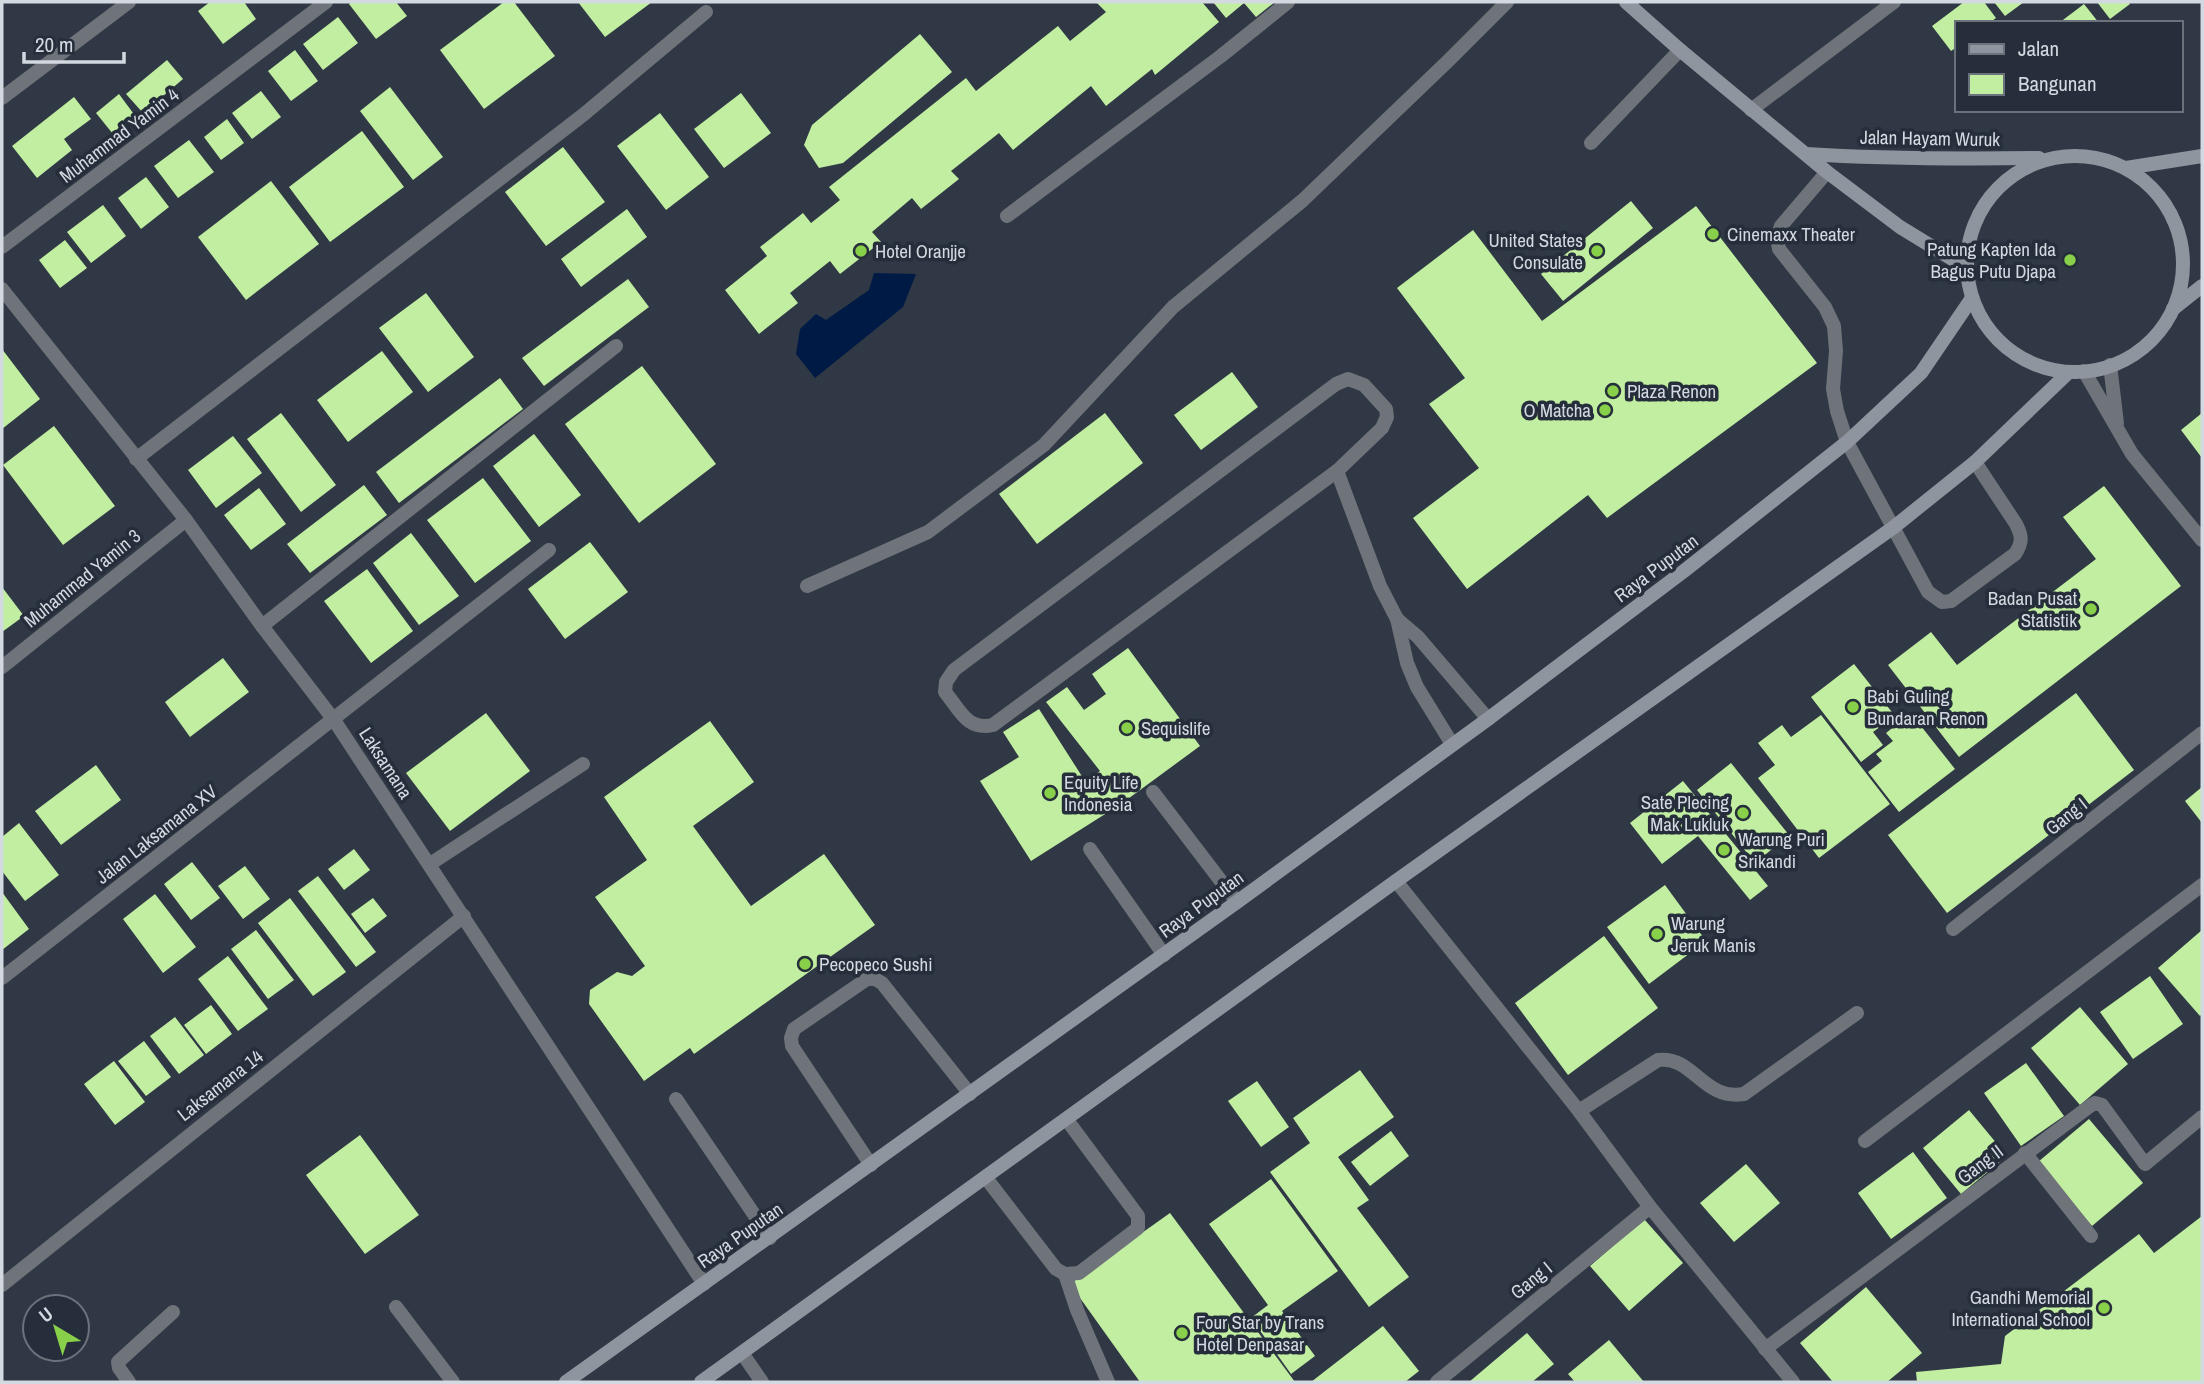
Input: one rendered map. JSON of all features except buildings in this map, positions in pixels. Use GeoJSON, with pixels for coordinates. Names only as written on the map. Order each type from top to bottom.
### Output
{"type":"FeatureCollection","features":[{"type":"Feature","properties":{"kind":"main road"},"geometry":{"type":"LineString","coordinates":[[1626,2],[1827,172],[1900,227],[1967,268]]}},
{"type":"Feature","properties":{"kind":"main road","name":"Jalan Hayam Wuruk"},"geometry":{"type":"LineString","coordinates":[[1807,154],[1872,158],[2053,158]]}},
{"type":"Feature","properties":{"kind":"main road"},"geometry":{"type":"LineString","coordinates":[[2078,156],[2103,159],[2126,168],[2152,188],[2172,214],[2182,245],[2182,278],[2173,309],[2160,330],[2143,347],[2123,360],[2099,369],[2077,371],[2046,368],[2022,358],[2000,342],[1984,322],[1972,298],[1967,268],[1970,238],[1981,210],[2000,187],[2024,168],[2053,158],[2078,156]]}},
{"type":"Feature","properties":{"kind":"main road"},"geometry":{"type":"LineString","coordinates":[[2126,168],[2202,156]]}},
{"type":"Feature","properties":{"kind":"main road"},"geometry":{"type":"LineString","coordinates":[[2173,309],[2202,286]]}},
{"type":"Feature","properties":{"kind":"main road","name":"Raya Puputan"},"geometry":{"type":"LineString","coordinates":[[566,1382],[1164,955],[1488,719],[1684,571],[1847,442],[1921,373],[1972,298]]}},
{"type":"Feature","properties":{"kind":"main road"},"geometry":{"type":"LineString","coordinates":[[701,1382],[1396,881],[1894,527],[1975,461],[2077,371]]}},
{"type":"Feature","properties":{"kind":"street"},"geometry":{"type":"LineString","coordinates":[[2,98],[129,2]]}},
{"type":"Feature","properties":{"kind":"street","name":"Muhammad Yamin 4"},"geometry":{"type":"LineString","coordinates":[[2,247],[326,2]]}},
{"type":"Feature","properties":{"kind":"street"},"geometry":{"type":"LineString","coordinates":[[1007,216],[1221,57],[1289,2]]}},
{"type":"Feature","properties":{"kind":"street"},"geometry":{"type":"LineString","coordinates":[[807,586],[928,532],[1044,445],[1173,307],[1303,201],[1507,2]]}},
{"type":"Feature","properties":{"kind":"street"},"geometry":{"type":"LineString","coordinates":[[1751,110],[1894,2]]}},
{"type":"Feature","properties":{"kind":"street"},"geometry":{"type":"LineString","coordinates":[[136,459],[583,115],[706,12]]}},
{"type":"Feature","properties":{"kind":"street"},"geometry":{"type":"LineString","coordinates":[[1591,143],[1680,50]]}},
{"type":"Feature","properties":{"kind":"street"},"geometry":{"type":"LineString","coordinates":[[1827,172],[1780,226],[1777,238],[1779,249],[1825,307],[1834,326],[1836,351],[1833,389],[1847,442],[1928,592],[1942,602],[1951,601],[2015,554],[2021,545],[2021,535],[1975,461]]}},
{"type":"Feature","properties":{"kind":"street","name":"Laksamana"},"geometry":{"type":"LineString","coordinates":[[2,289],[186,520],[334,720],[704,1284]]}},
{"type":"Feature","properties":{"kind":"street"},"geometry":{"type":"LineString","coordinates":[[262,626],[616,346]]}},
{"type":"Feature","properties":{"kind":"street"},"geometry":{"type":"LineString","coordinates":[[2110,365],[2118,432]]}},
{"type":"Feature","properties":{"kind":"street"},"geometry":{"type":"LineString","coordinates":[[2077,371],[2140,464],[2202,540]]}},
{"type":"Feature","properties":{"kind":"street"},"geometry":{"type":"LineString","coordinates":[[1348,379],[1364,385],[1386,409],[1387,417],[1382,428],[1337,471],[993,725],[981,728],[971,724],[945,692],[946,682],[954,670],[1336,384],[1348,379]]}},
{"type":"Feature","properties":{"kind":"street"},"geometry":{"type":"LineString","coordinates":[[1337,471],[1380,586],[1397,619],[1402,649],[1417,687],[1452,744]]}},
{"type":"Feature","properties":{"kind":"street","name":"Muhammad Yamin 3"},"geometry":{"type":"LineString","coordinates":[[2,667],[186,520]]}},
{"type":"Feature","properties":{"kind":"street","name":"Jalan Laksamana XV"},"geometry":{"type":"LineString","coordinates":[[2,978],[549,550]]}},
{"type":"Feature","properties":{"kind":"street"},"geometry":{"type":"LineString","coordinates":[[1397,619],[1418,637],[1488,719]]}},
{"type":"Feature","properties":{"kind":"street","name":"Gang I"},"geometry":{"type":"LineString","coordinates":[[1953,929],[2202,733]]}},
{"type":"Feature","properties":{"kind":"street"},"geometry":{"type":"LineString","coordinates":[[429,864],[583,764]]}},
{"type":"Feature","properties":{"kind":"street"},"geometry":{"type":"LineString","coordinates":[[1153,792],[1237,902]]}},
{"type":"Feature","properties":{"kind":"street"},"geometry":{"type":"LineString","coordinates":[[1090,849],[1164,955]]}},
{"type":"Feature","properties":{"kind":"street"},"geometry":{"type":"LineString","coordinates":[[1396,881],[1579,1111],[1650,1208],[1793,1382]]}},
{"type":"Feature","properties":{"kind":"street"},"geometry":{"type":"LineString","coordinates":[[1866,1141],[2202,885]]}},
{"type":"Feature","properties":{"kind":"street","name":"Laksamana 14"},"geometry":{"type":"LineString","coordinates":[[2,1285],[464,916]]}},
{"type":"Feature","properties":{"kind":"street"},"geometry":{"type":"LineString","coordinates":[[871,1165],[792,1046],[794,1029],[867,979],[875,979],[882,983],[970,1094]]}},
{"type":"Feature","properties":{"kind":"street"},"geometry":{"type":"LineString","coordinates":[[1579,1111],[1658,1060],[1667,1059],[1676,1062],[1720,1094],[1744,1094],[1857,1013]]}},
{"type":"Feature","properties":{"kind":"street"},"geometry":{"type":"LineString","coordinates":[[677,1099],[770,1238]]}},
{"type":"Feature","properties":{"kind":"street","name":"Gang II"},"geometry":{"type":"LineString","coordinates":[[1765,1349],[2095,1103],[2102,1105],[2145,1164],[2202,1117]]}},
{"type":"Feature","properties":{"kind":"street"},"geometry":{"type":"LineString","coordinates":[[986,1178],[1056,1269],[1065,1274],[1079,1273],[1138,1228],[1138,1216],[1067,1120]]}},
{"type":"Feature","properties":{"kind":"street"},"geometry":{"type":"LineString","coordinates":[[2025,1153],[2091,1236]]}},
{"type":"Feature","properties":{"kind":"street","name":"Gang I"},"geometry":{"type":"LineString","coordinates":[[1437,1382],[1650,1208]]}},
{"type":"Feature","properties":{"kind":"street"},"geometry":{"type":"LineString","coordinates":[[1065,1274],[1077,1310],[1108,1382]]}},
{"type":"Feature","properties":{"kind":"street"},"geometry":{"type":"LineString","coordinates":[[396,1307],[453,1382]]}},
{"type":"Feature","properties":{"kind":"street"},"geometry":{"type":"LineString","coordinates":[[129,1382],[118,1362],[173,1312]]}},
{"type":"Feature","properties":{"kind":"street"},"geometry":{"type":"LineString","coordinates":[[742,1353],[762,1382]]}},
{"type":"Feature","properties":{"kind":"water"},"geometry":{"type":"Polygon","coordinates":[[[874,273],[916,274],[903,307],[815,378],[796,354],[800,329],[816,314],[826,320],[869,290],[874,273]]]}},
{"type":"Feature","properties":{"kind":"place","name":"Cinemaxx Theater"},"geometry":{"type":"Point","coordinates":[1713,234]}},
{"type":"Feature","properties":{"kind":"place","name":"Hotel Oranjje"},"geometry":{"type":"Point","coordinates":[861,251]}},
{"type":"Feature","properties":{"kind":"place","name":"United States Consulate"},"geometry":{"type":"Point","coordinates":[1597,251]}},
{"type":"Feature","properties":{"kind":"place","name":"Patung Kapten Ida Bagus Putu Djapa"},"geometry":{"type":"Point","coordinates":[2070,260]}},
{"type":"Feature","properties":{"kind":"place","name":"Plaza Renon"},"geometry":{"type":"Point","coordinates":[1613,391]}},
{"type":"Feature","properties":{"kind":"place","name":"O Matcha"},"geometry":{"type":"Point","coordinates":[1605,410]}},
{"type":"Feature","properties":{"kind":"place","name":"Badan Pusat Statistik"},"geometry":{"type":"Point","coordinates":[2091,609]}},
{"type":"Feature","properties":{"kind":"place","name":"Babi Guling Bundaran Renon"},"geometry":{"type":"Point","coordinates":[1853,707]}},
{"type":"Feature","properties":{"kind":"place","name":"Sequislife"},"geometry":{"type":"Point","coordinates":[1127,728]}},
{"type":"Feature","properties":{"kind":"place","name":"Equity Life Indonesia"},"geometry":{"type":"Point","coordinates":[1050,793]}},
{"type":"Feature","properties":{"kind":"place","name":"Sate Plecing Mak Lukluk"},"geometry":{"type":"Point","coordinates":[1743,813]}},
{"type":"Feature","properties":{"kind":"place","name":"Warung Puri Srikandi"},"geometry":{"type":"Point","coordinates":[1724,850]}},
{"type":"Feature","properties":{"kind":"place","name":"Warung Jeruk Manis"},"geometry":{"type":"Point","coordinates":[1657,934]}},
{"type":"Feature","properties":{"kind":"place","name":"Pecopeco Sushi"},"geometry":{"type":"Point","coordinates":[805,964]}},
{"type":"Feature","properties":{"kind":"place","name":"Gandhi Memorial International School"},"geometry":{"type":"Point","coordinates":[2104,1308]}},
{"type":"Feature","properties":{"kind":"place","name":"Four Star by Trans Hotel Denpasar"},"geometry":{"type":"Point","coordinates":[1182,1333]}}]}
